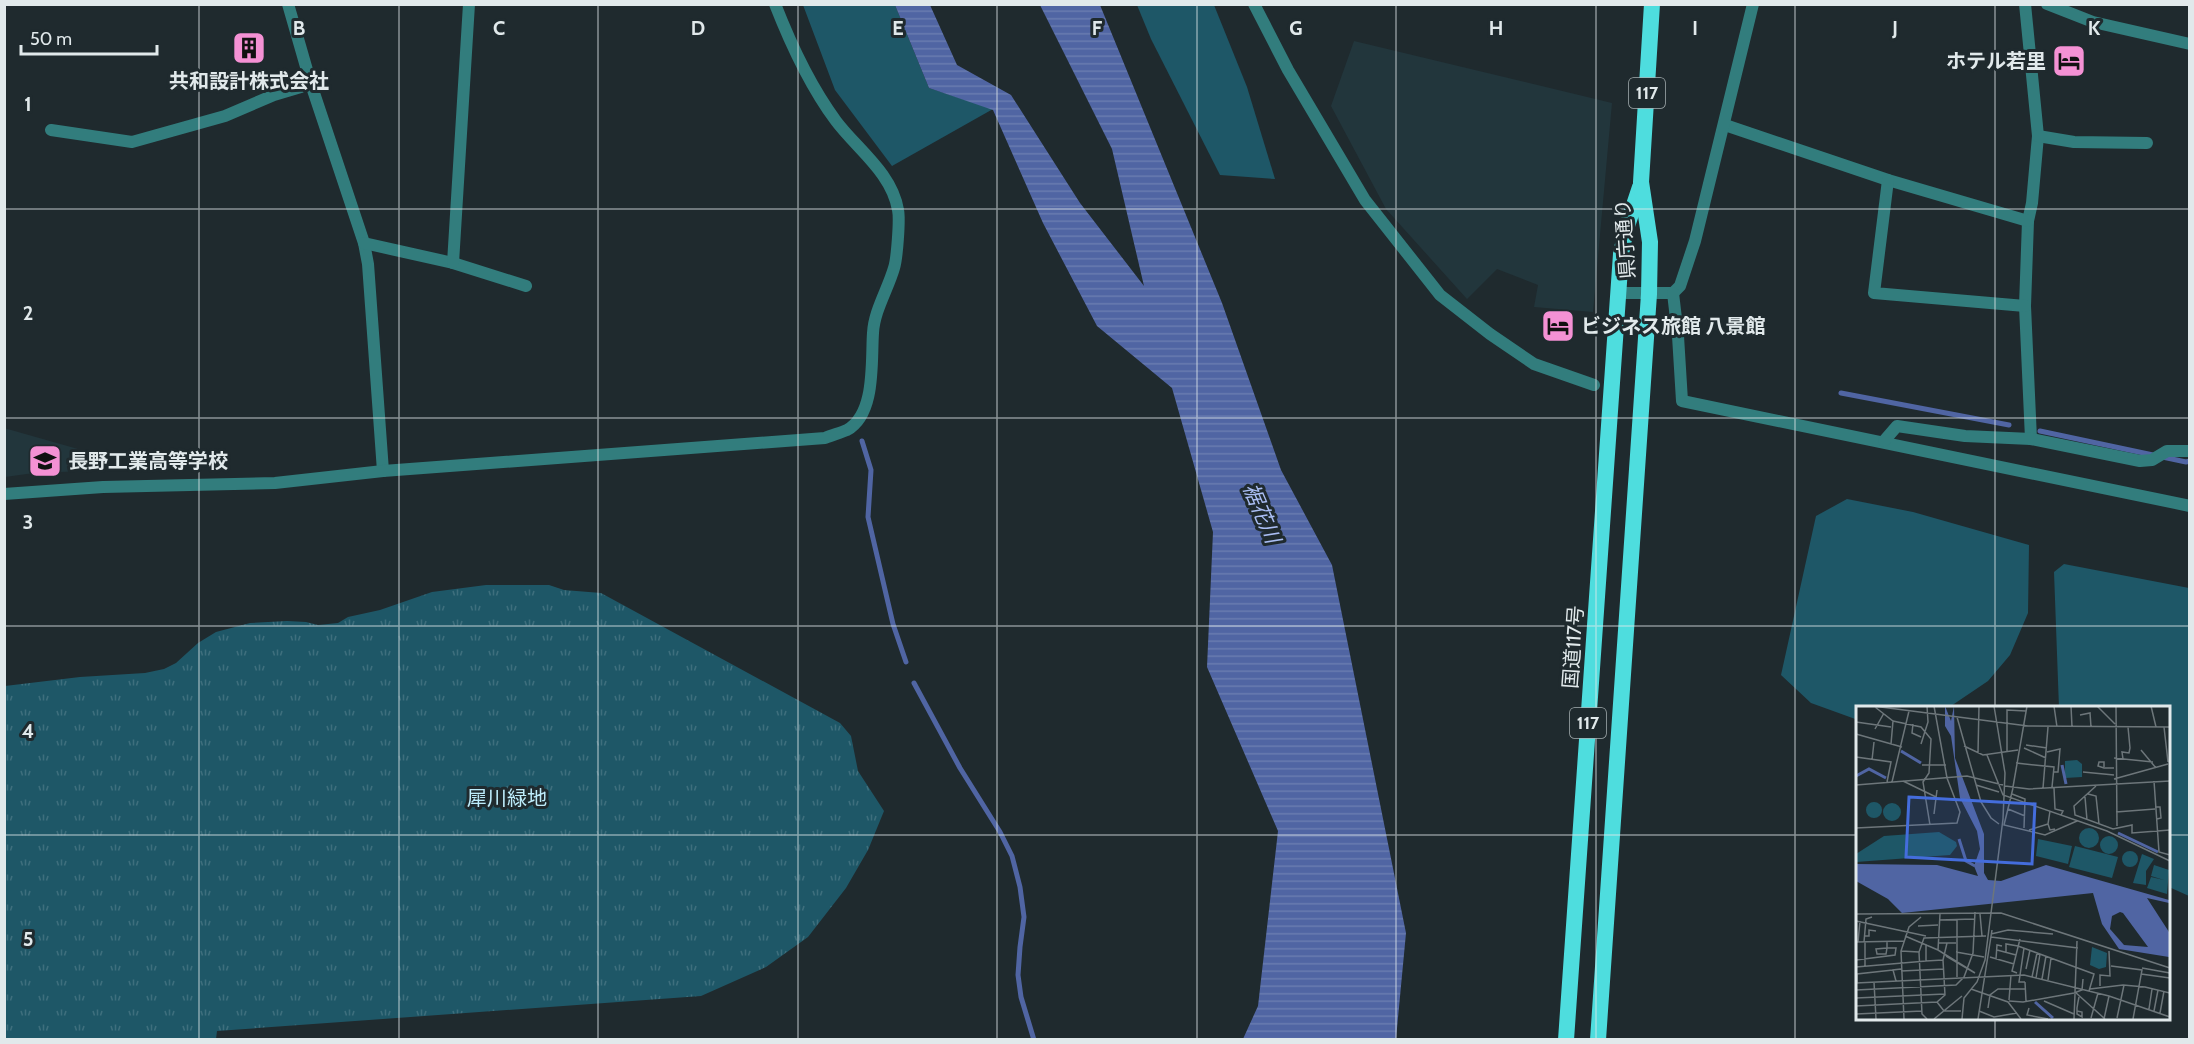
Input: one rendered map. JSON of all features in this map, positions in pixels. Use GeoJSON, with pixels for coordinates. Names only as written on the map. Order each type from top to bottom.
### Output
{"type":"FeatureCollection","features":[{"type":"Feature","properties":{"kind":"highway","name":"県庁通り"},"geometry":{"type":"LineString","coordinates":[[1649,294],[1650,242],[1641,182],[1652,4]]}},
{"type":"Feature","properties":{"kind":"highway","name":"県庁通り"},"geometry":{"type":"LineString","coordinates":[[1620,293],[1621,254],[1626,229],[1641,182]]}},
{"type":"Feature","properties":{"kind":"highway","name":"国道117号"},"geometry":{"type":"LineString","coordinates":[[1566,1040],[1620,293]]}},
{"type":"Feature","properties":{"kind":"highway","name":"117"},"geometry":{"type":"LineString","coordinates":[[1598,1040],[1649,294]]}},
{"type":"Feature","properties":{"kind":"street"},"geometry":{"type":"LineString","coordinates":[[288,4],[311,84],[364,243],[368,264],[383,471]]}},
{"type":"Feature","properties":{"kind":"street"},"geometry":{"type":"LineString","coordinates":[[453,263],[469,4]]}},
{"type":"Feature","properties":{"kind":"street"},"geometry":{"type":"LineString","coordinates":[[4,494],[103,487],[275,483],[383,471],[825,438],[849,429],[865,410],[871,386],[873,329],[895,266],[898,210],[892,189],[878,168],[837,121],[814,87],[787,35],[775,4]]}},
{"type":"Feature","properties":{"kind":"street"},"geometry":{"type":"LineString","coordinates":[[1254,4],[1288,70],[1365,200],[1440,295],[1490,334],[1534,364],[1594,385]]}},
{"type":"Feature","properties":{"kind":"street"},"geometry":{"type":"LineString","coordinates":[[1620,293],[1673,293],[1680,286],[1690,258],[1725,124],[1753,4]]}},
{"type":"Feature","properties":{"kind":"street"},"geometry":{"type":"LineString","coordinates":[[2025,4],[2038,136],[2028,221],[2025,306],[2031,439]]}},
{"type":"Feature","properties":{"kind":"street"},"geometry":{"type":"LineString","coordinates":[[2048,4],[2093,22],[2190,44]]}},
{"type":"Feature","properties":{"kind":"street"},"geometry":{"type":"LineString","coordinates":[[51,130],[132,142],[225,116],[274,95],[311,84]]}},
{"type":"Feature","properties":{"kind":"street"},"geometry":{"type":"LineString","coordinates":[[1725,124],[1888,180],[2028,221]]}},
{"type":"Feature","properties":{"kind":"street"},"geometry":{"type":"LineString","coordinates":[[2038,136],[2074,142],[2147,143]]}},
{"type":"Feature","properties":{"kind":"street"},"geometry":{"type":"LineString","coordinates":[[1888,180],[1874,293],[2025,306]]}},
{"type":"Feature","properties":{"kind":"street"},"geometry":{"type":"LineString","coordinates":[[364,243],[453,263],[526,286]]}},
{"type":"Feature","properties":{"kind":"street"},"geometry":{"type":"LineString","coordinates":[[1673,293],[1682,401],[2190,506]]}},
{"type":"Feature","properties":{"kind":"street"},"geometry":{"type":"LineString","coordinates":[[1884,441],[1897,426],[1965,436],[2031,439],[2140,461],[2152,460],[2167,451],[2190,451]]}},
{"type":"Feature","properties":{"kind":"shaded area"},"geometry":{"type":"Polygon","coordinates":[[[1354,41],[1612,103],[1593,312],[1534,307],[1538,285],[1497,269],[1467,299],[1386,209],[1331,106],[1354,41]]]}},
{"type":"Feature","properties":{"kind":"shaded area","name":"長野工業高等学校"},"geometry":{"type":"Polygon","coordinates":[[[4,428],[85,451],[85,471],[34,473],[5,477],[4,428]]]}},
{"type":"Feature","properties":{"kind":"green space"},"geometry":{"type":"Polygon","coordinates":[[[803,5],[895,5],[929,88],[993,109],[892,166],[835,90],[803,5]]]}},
{"type":"Feature","properties":{"kind":"green space"},"geometry":{"type":"Polygon","coordinates":[[[1137,5],[1214,5],[1247,87],[1275,179],[1220,175],[1151,39],[1137,5]]]}},
{"type":"Feature","properties":{"kind":"green space"},"geometry":{"type":"Polygon","coordinates":[[[1847,499],[1913,512],[2029,545],[2028,613],[2010,655],[1988,681],[1951,706],[1856,706],[1856,719],[1811,703],[1781,675],[1816,516],[1847,499]]]}},
{"type":"Feature","properties":{"kind":"green space"},"geometry":{"type":"Polygon","coordinates":[[[2064,564],[2189,588],[2189,896],[2170,887],[2170,706],[2059,706],[2054,572],[2064,564]]]}},
{"type":"Feature","properties":{"kind":"green space","name":"犀川緑地"},"geometry":{"type":"Polygon","coordinates":[[[486,585],[549,585],[564,590],[601,593],[840,723],[851,736],[858,771],[884,811],[868,850],[846,888],[808,937],[766,967],[701,996],[217,1031],[216,1039],[5,1039],[5,686],[80,677],[145,673],[164,669],[176,663],[198,643],[216,632],[250,623],[287,621],[318,625],[338,623],[348,617],[380,610],[432,592],[486,585]]]}},
{"type":"Feature","properties":{"kind":"water","name":"裾花川"},"geometry":{"type":"Polygon","coordinates":[[[895,5],[930,5],[957,65],[1011,95],[1080,203],[1144,286],[1112,149],[1040,5],[1100,5],[1222,303],[1281,470],[1332,565],[1406,933],[1396,1039],[1243,1039],[1258,1006],[1278,831],[1207,667],[1213,532],[1172,388],[1097,326],[1043,223],[993,110],[929,88],[895,5]]]}},
{"type":"Feature","properties":{"kind":"waterway"},"geometry":{"type":"LineString","coordinates":[[1841,393],[2009,425]]}},
{"type":"Feature","properties":{"kind":"waterway"},"geometry":{"type":"LineString","coordinates":[[2040,431],[2190,461]]}},
{"type":"Feature","properties":{"kind":"waterway"},"geometry":{"type":"LineString","coordinates":[[862,441],[871,470],[868,517],[893,624],[906,662]]}},
{"type":"Feature","properties":{"kind":"waterway"},"geometry":{"type":"LineString","coordinates":[[914,683],[960,768],[1000,832],[1012,856],[1020,887],[1024,917],[1018,975],[1021,997],[1034,1040]]}},
{"type":"Feature","properties":{"kind":"place","name":"共和設計株式会社"},"geometry":{"type":"Point","coordinates":[249,48]}},
{"type":"Feature","properties":{"kind":"place","name":"ホテル若里"},"geometry":{"type":"Point","coordinates":[2069,61]}},
{"type":"Feature","properties":{"kind":"place","name":"ビジネス旅館 八景館"},"geometry":{"type":"Point","coordinates":[1558,326]}},
{"type":"Feature","properties":{"kind":"place","name":"長野工業高等学校"},"geometry":{"type":"Point","coordinates":[45,461]}}]}
